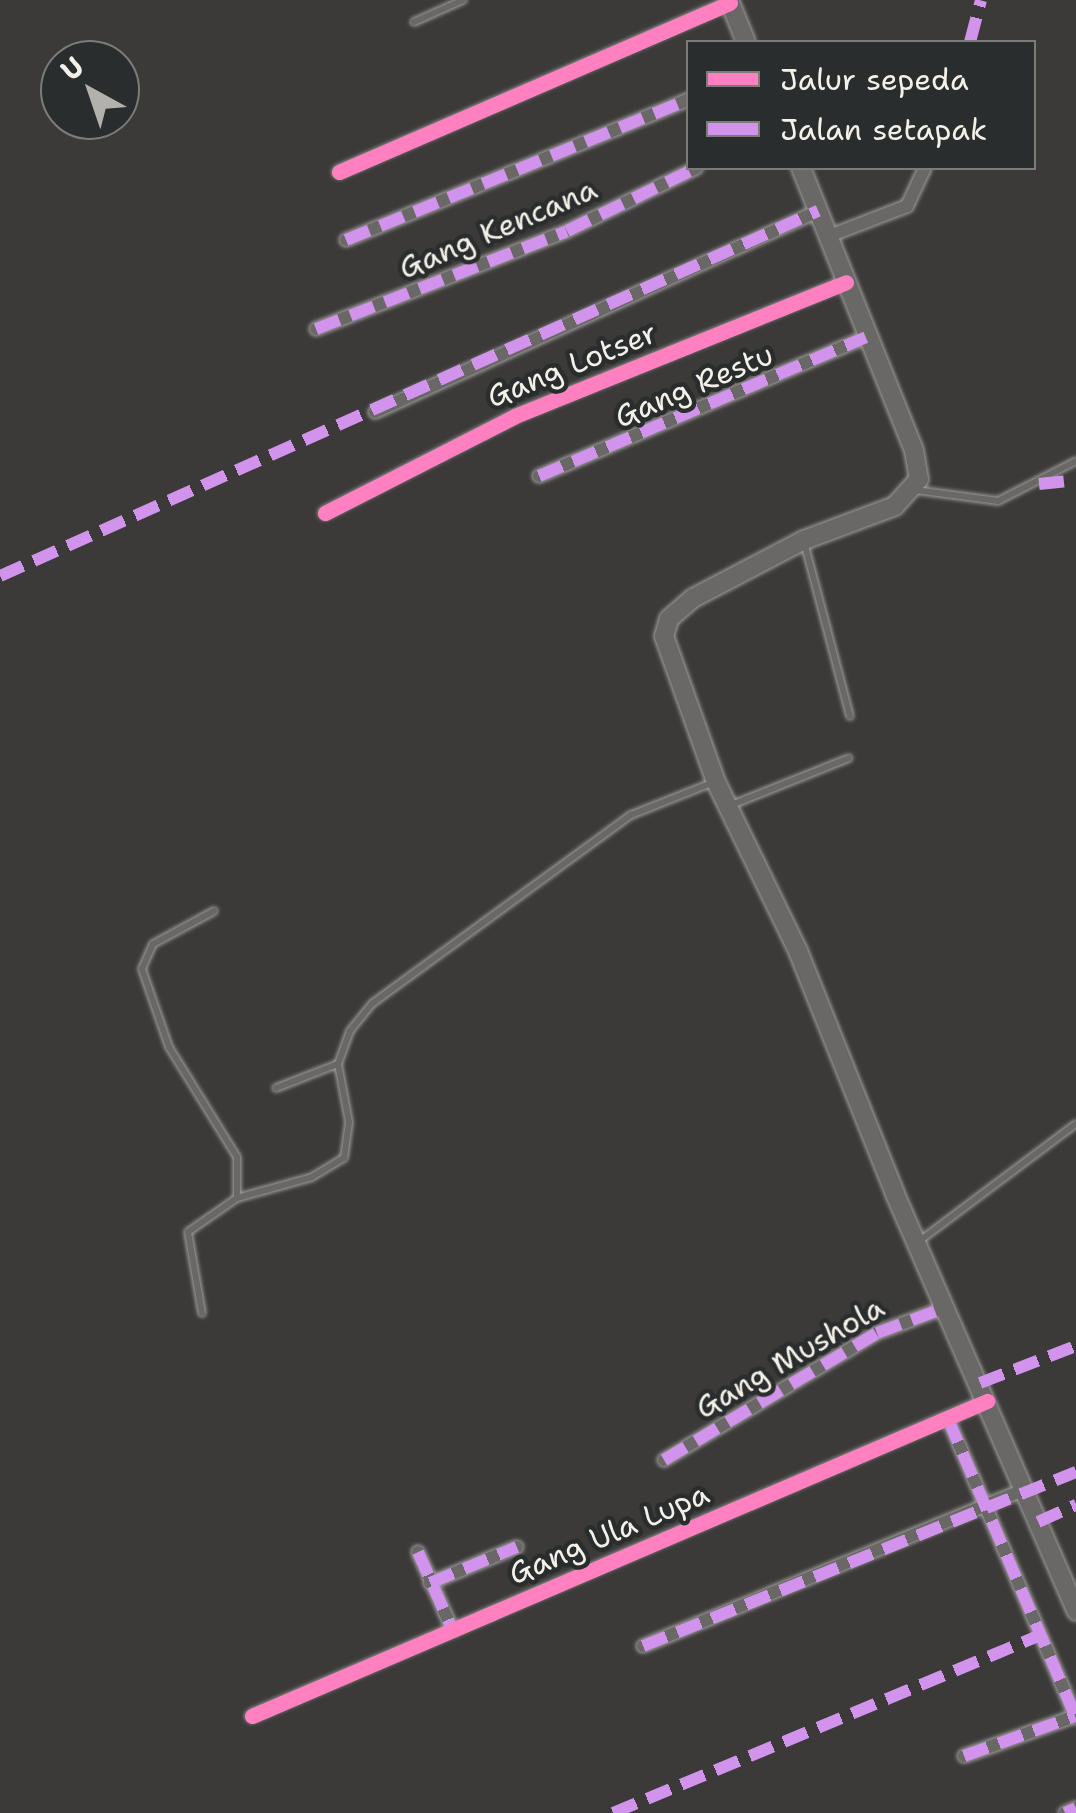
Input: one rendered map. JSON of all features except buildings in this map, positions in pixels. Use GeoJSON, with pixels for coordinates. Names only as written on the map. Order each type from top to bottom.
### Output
{"type":"FeatureCollection","features":[{"type":"Feature","properties":{"kind":"main road"},"geometry":{"type":"LineString","coordinates":[[730,1],[745,40]]}},
{"type":"Feature","properties":{"kind":"main road"},"geometry":{"type":"LineString","coordinates":[[802,170],[920,470],[914,490],[878,514],[804,540],[693,598],[666,623],[672,666],[716,782],[790,934],[944,1308],[1076,1611]]}},
{"type":"Feature","properties":{"kind":"street"},"geometry":{"type":"LineString","coordinates":[[339,172],[730,1]]}},
{"type":"Feature","properties":{"kind":"street"},"geometry":{"type":"LineString","coordinates":[[346,240],[686,101]]}},
{"type":"Feature","properties":{"kind":"street","name":"Gang Kencana"},"geometry":{"type":"LineString","coordinates":[[316,330],[567,231],[692,170]]}},
{"type":"Feature","properties":{"kind":"street"},"geometry":{"type":"LineString","coordinates":[[829,236],[907,206],[924,170]]}},
{"type":"Feature","properties":{"kind":"street"},"geometry":{"type":"LineString","coordinates":[[374,412],[818,211]]}},
{"type":"Feature","properties":{"kind":"street","name":"Gang Lotser"},"geometry":{"type":"LineString","coordinates":[[325,513],[514,416],[846,282]]}},
{"type":"Feature","properties":{"kind":"street","name":"Gang Restu"},"geometry":{"type":"LineString","coordinates":[[540,476],[866,337]]}},
{"type":"Feature","properties":{"kind":"street","name":"Gang Mushola"},"geometry":{"type":"LineString","coordinates":[[664,1460],[877,1333],[944,1308]]}},
{"type":"Feature","properties":{"kind":"street","name":"Gang Ula Lupa"},"geometry":{"type":"LineString","coordinates":[[252,1716],[987,1402]]}},
{"type":"Feature","properties":{"kind":"street"},"geometry":{"type":"LineString","coordinates":[[948,1419],[1075,1717],[964,1756]]}},
{"type":"Feature","properties":{"kind":"street"},"geometry":{"type":"LineString","coordinates":[[643,1646],[984,1510],[1025,1490]]}},
{"type":"Feature","properties":{"kind":"street"},"geometry":{"type":"LineString","coordinates":[[430,1583],[516,1547]]}},
{"type":"Feature","properties":{"kind":"street"},"geometry":{"type":"LineString","coordinates":[[418,1552],[453,1631]]}},
{"type":"Feature","properties":{"kind":"street"},"geometry":{"type":"LineString","coordinates":[[1065,1813],[1076,1808]]}},
{"type":"Feature","properties":{"kind":"lane"},"geometry":{"type":"LineString","coordinates":[[414,22],[462,0]]}},
{"type":"Feature","properties":{"kind":"lane"},"geometry":{"type":"LineString","coordinates":[[914,490],[998,501],[1076,460]]}},
{"type":"Feature","properties":{"kind":"lane"},"geometry":{"type":"LineString","coordinates":[[804,540],[850,716]]}},
{"type":"Feature","properties":{"kind":"lane"},"geometry":{"type":"LineString","coordinates":[[728,806],[849,758]]}},
{"type":"Feature","properties":{"kind":"lane"},"geometry":{"type":"LineString","coordinates":[[202,1313],[188,1232],[237,1198],[312,1176],[344,1158],[349,1122],[338,1064],[350,1031],[373,1003],[631,815],[716,782]]}},
{"type":"Feature","properties":{"kind":"lane"},"geometry":{"type":"LineString","coordinates":[[214,911],[153,944],[142,969],[169,1047],[237,1157],[237,1198]]}},
{"type":"Feature","properties":{"kind":"lane"},"geometry":{"type":"LineString","coordinates":[[276,1088],[338,1064]]}},
{"type":"Feature","properties":{"kind":"lane"},"geometry":{"type":"LineString","coordinates":[[917,1242],[1076,1124]]}},
{"type":"Feature","properties":{"kind":"marked path"},"geometry":{"type":"LineString","coordinates":[[971,40],[981,0]]}},
{"type":"Feature","properties":{"kind":"marked path"},"geometry":{"type":"LineString","coordinates":[[346,240],[686,101]]}},
{"type":"Feature","properties":{"kind":"marked path"},"geometry":{"type":"LineString","coordinates":[[316,329],[567,231],[692,170]]}},
{"type":"Feature","properties":{"kind":"marked path"},"geometry":{"type":"LineString","coordinates":[[0,576],[818,211]]}},
{"type":"Feature","properties":{"kind":"marked path"},"geometry":{"type":"LineString","coordinates":[[539,476],[866,337]]}},
{"type":"Feature","properties":{"kind":"marked path"},"geometry":{"type":"LineString","coordinates":[[1039,484],[1076,480]]}},
{"type":"Feature","properties":{"kind":"marked path"},"geometry":{"type":"LineString","coordinates":[[664,1460],[877,1333],[944,1308]]}},
{"type":"Feature","properties":{"kind":"marked path"},"geometry":{"type":"LineString","coordinates":[[980,1383],[1076,1346]]}},
{"type":"Feature","properties":{"kind":"marked path"},"geometry":{"type":"LineString","coordinates":[[948,1419],[1076,1718]]}},
{"type":"Feature","properties":{"kind":"marked path"},"geometry":{"type":"LineString","coordinates":[[643,1646],[1076,1472]]}},
{"type":"Feature","properties":{"kind":"marked path"},"geometry":{"type":"LineString","coordinates":[[1038,1522],[1076,1505]]}},
{"type":"Feature","properties":{"kind":"marked path"},"geometry":{"type":"LineString","coordinates":[[430,1583],[517,1547]]}},
{"type":"Feature","properties":{"kind":"marked path"},"geometry":{"type":"LineString","coordinates":[[418,1552],[453,1631]]}},
{"type":"Feature","properties":{"kind":"marked path"},"geometry":{"type":"LineString","coordinates":[[613,1813],[1040,1635]]}},
{"type":"Feature","properties":{"kind":"marked path"},"geometry":{"type":"LineString","coordinates":[[964,1756],[1075,1716]]}},
{"type":"Feature","properties":{"kind":"marked path"},"geometry":{"type":"LineString","coordinates":[[1065,1813],[1076,1808]]}},
{"type":"Feature","properties":{"kind":"cycle path"},"geometry":{"type":"LineString","coordinates":[[339,172],[730,3]]}},
{"type":"Feature","properties":{"kind":"cycle path"},"geometry":{"type":"LineString","coordinates":[[325,513],[515,416],[846,282]]}},
{"type":"Feature","properties":{"kind":"cycle path"},"geometry":{"type":"LineString","coordinates":[[252,1716],[987,1401]]}}]}
